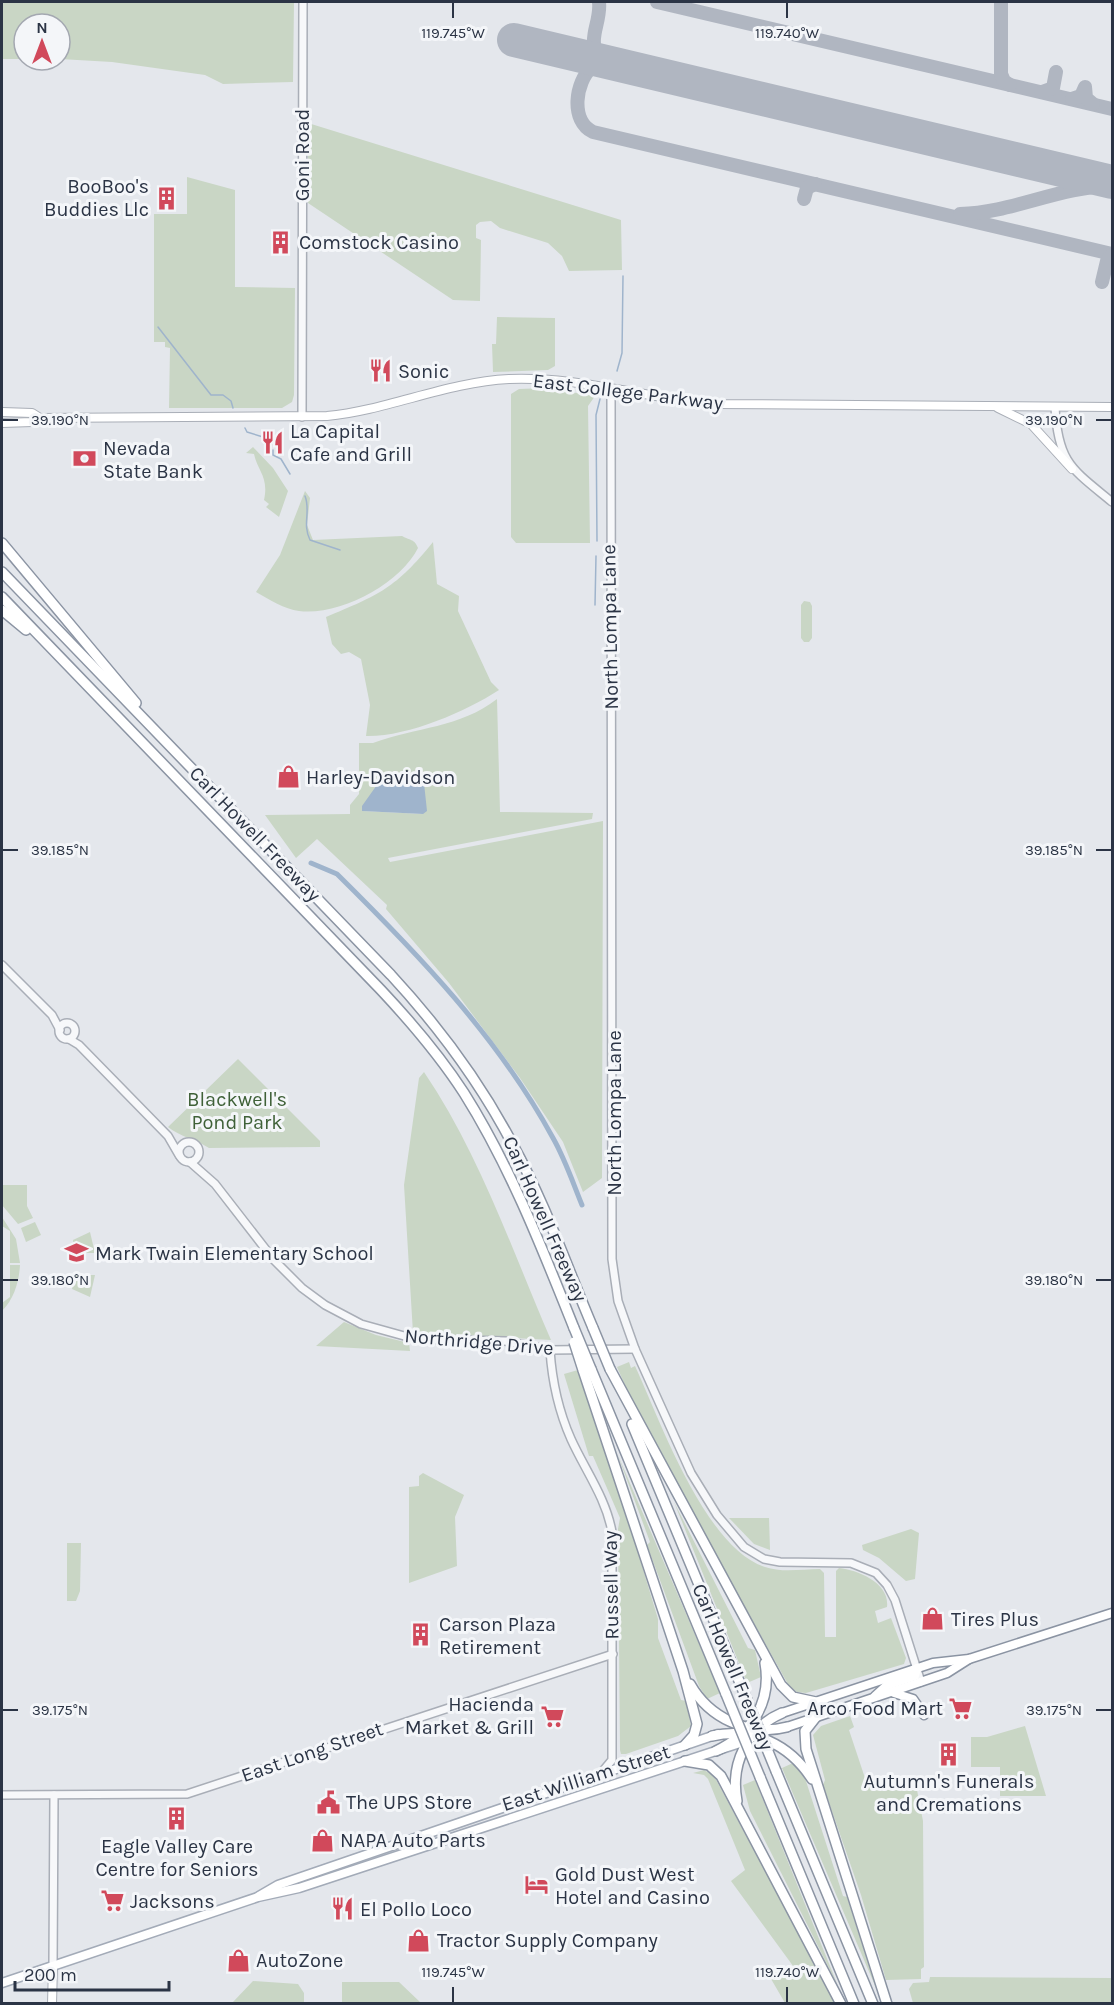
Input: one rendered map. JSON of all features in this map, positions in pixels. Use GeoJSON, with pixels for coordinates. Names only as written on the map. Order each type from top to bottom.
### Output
{"type":"FeatureCollection","features":[{"type":"Feature","properties":{"kind":"highway"},"geometry":{"type":"LineString","coordinates":[[2,543],[144,713],[152,727]]}},
{"type":"Feature","properties":{"kind":"highway","name":"Carl Howell Freeway"},"geometry":{"type":"LineString","coordinates":[[2,572],[392,975],[445,1038],[478,1084],[517,1152],[593,1329],[873,2004]]}},
{"type":"Feature","properties":{"kind":"highway","name":"Carl Howell Freeway"},"geometry":{"type":"LineString","coordinates":[[2,597],[381,990],[429,1045],[463,1093],[496,1149],[567,1312],[587,1370],[726,1694],[854,2004]]}},
{"type":"Feature","properties":{"kind":"highway"},"geometry":{"type":"LineString","coordinates":[[2,610],[121,721]]}},
{"type":"Feature","properties":{"kind":"highway"},"geometry":{"type":"LineString","coordinates":[[610,1369],[757,1644],[787,1693],[797,1699],[816,1702]]}},
{"type":"Feature","properties":{"kind":"highway"},"geometry":{"type":"LineString","coordinates":[[587,1370],[683,1671],[697,1724],[694,1735],[685,1745]]}},
{"type":"Feature","properties":{"kind":"highway"},"geometry":{"type":"LineString","coordinates":[[739,1808],[735,1791],[735,1774],[764,1700],[767,1684],[765,1664],[757,1644]]}},
{"type":"Feature","properties":{"kind":"highway"},"geometry":{"type":"LineString","coordinates":[[683,1671],[704,1704],[721,1717],[777,1744],[794,1756],[818,1789]]}},
{"type":"Feature","properties":{"kind":"highway"},"geometry":{"type":"LineString","coordinates":[[716,1751],[782,1713]]}},
{"type":"Feature","properties":{"kind":"highway"},"geometry":{"type":"LineString","coordinates":[[816,1717],[806,1731],[804,1741],[888,2004]]}},
{"type":"Feature","properties":{"kind":"highway"},"geometry":{"type":"LineString","coordinates":[[712,1736],[770,1731],[787,1727]]}},
{"type":"Feature","properties":{"kind":"highway"},"geometry":{"type":"LineString","coordinates":[[685,1761],[704,1764],[715,1769],[739,1808],[841,2004]]}},
{"type":"Feature","properties":{"kind":"main road","name":"East College Parkway"},"geometry":{"type":"LineString","coordinates":[[2,423],[31,423],[40,418],[302,417],[351,413],[465,386],[506,380],[550,380],[717,404],[1113,407]]}},
{"type":"Feature","properties":{"kind":"main road"},"geometry":{"type":"LineString","coordinates":[[994,406],[1031,424],[1072,469]]}},
{"type":"Feature","properties":{"kind":"main road","name":"East College Parkway"},"geometry":{"type":"LineString","coordinates":[[2,412],[32,413],[40,418]]}},
{"type":"Feature","properties":{"kind":"main road"},"geometry":{"type":"LineString","coordinates":[[782,1713],[917,1668],[947,1660],[969,1659],[1113,1613]]}},
{"type":"Feature","properties":{"kind":"main road"},"geometry":{"type":"LineString","coordinates":[[787,1727],[956,1669],[969,1659]]}},
{"type":"Feature","properties":{"kind":"main road"},"geometry":{"type":"LineString","coordinates":[[873,1698],[886,1686],[915,1676],[917,1668]]}},
{"type":"Feature","properties":{"kind":"main road"},"geometry":{"type":"LineString","coordinates":[[890,1693],[911,1697],[924,1715]]}},
{"type":"Feature","properties":{"kind":"main road","name":"East William Street"},"geometry":{"type":"LineString","coordinates":[[258,1897],[278,1885],[712,1736]]}},
{"type":"Feature","properties":{"kind":"main road","name":"East William Street"},"geometry":{"type":"LineString","coordinates":[[2,1983],[258,1897],[299,1888],[716,1751]]}},
{"type":"Feature","properties":{"kind":"main road"},"geometry":{"type":"LineString","coordinates":[[52,2004],[53,1966]]}},
{"type":"Feature","properties":{"kind":"street","name":"Goni Road"},"geometry":{"type":"LineString","coordinates":[[302,417],[303,2]]}},
{"type":"Feature","properties":{"kind":"street","name":"North Lompa Lane"},"geometry":{"type":"LineString","coordinates":[[611,388],[612,1259],[616,1294],[635,1349],[691,1473],[711,1507],[734,1536],[752,1553],[766,1560],[848,1562],[874,1571],[892,1594],[921,1682]]}},
{"type":"Feature","properties":{"kind":"street"},"geometry":{"type":"LineString","coordinates":[[1055,407],[1058,441],[1072,469],[1113,502]]}},
{"type":"Feature","properties":{"kind":"street"},"geometry":{"type":"LineString","coordinates":[[2,965],[52,1016],[62,1036],[69,1039],[75,1032],[73,1026],[52,1016]]}},
{"type":"Feature","properties":{"kind":"street"},"geometry":{"type":"LineString","coordinates":[[60,1030],[67,1023]]}},
{"type":"Feature","properties":{"kind":"street","name":"Northridge Drive"},"geometry":{"type":"LineString","coordinates":[[75,1032],[80,1045]]}},
{"type":"Feature","properties":{"kind":"street","name":"Northridge Drive"},"geometry":{"type":"LineString","coordinates":[[69,1039],[80,1045],[165,1133],[184,1161],[190,1162],[208,1175],[285,1272],[302,1288],[339,1314],[380,1331],[415,1339],[490,1340],[550,1350],[635,1349]]}},
{"type":"Feature","properties":{"kind":"street","name":"Northridge Drive"},"geometry":{"type":"LineString","coordinates":[[165,1133],[195,1144],[208,1175]]}},
{"type":"Feature","properties":{"kind":"street"},"geometry":{"type":"LineString","coordinates":[[179,1155],[181,1146],[188,1142]]}},
{"type":"Feature","properties":{"kind":"street"},"geometry":{"type":"LineString","coordinates":[[190,1162],[196,1159],[199,1151]]}},
{"type":"Feature","properties":{"kind":"street","name":"Russell Way"},"geometry":{"type":"LineString","coordinates":[[550,1350],[553,1378],[567,1430],[610,1519],[613,1548],[612,1760]]}},
{"type":"Feature","properties":{"kind":"street","name":"East Long Street"},"geometry":{"type":"LineString","coordinates":[[2,1795],[187,1794],[613,1654]]}},
{"type":"Feature","properties":{"kind":"street"},"geometry":{"type":"LineString","coordinates":[[600,1774],[612,1760],[626,1765]]}},
{"type":"Feature","properties":{"kind":"street"},"geometry":{"type":"LineString","coordinates":[[53,1966],[54,1795]]}},
{"type":"Feature","properties":{"kind":"green space"},"geometry":{"type":"Polygon","coordinates":[[[2,2],[294,2],[293,82],[223,84],[205,75],[112,62],[72,60],[72,12],[12,12],[12,59],[2,59],[2,2]]]}},
{"type":"Feature","properties":{"kind":"green space"},"geometry":{"type":"Polygon","coordinates":[[[308,123],[621,220],[622,270],[569,271],[562,256],[548,243],[500,228],[491,221],[480,222],[476,225],[476,238],[481,240],[480,301],[453,300],[308,203],[308,123]]]}},
{"type":"Feature","properties":{"kind":"green space"},"geometry":{"type":"Polygon","coordinates":[[[187,177],[235,190],[235,287],[295,288],[294,395],[292,402],[282,408],[169,408],[170,348],[165,347],[165,342],[154,342],[154,214],[187,214],[187,177]]]}},
{"type":"Feature","properties":{"kind":"green space"},"geometry":{"type":"Polygon","coordinates":[[[497,317],[555,318],[555,366],[548,370],[493,372],[492,344],[496,344],[497,317]]]}},
{"type":"Feature","properties":{"kind":"green space"},"geometry":{"type":"Polygon","coordinates":[[[546,388],[595,396],[588,406],[590,543],[516,543],[511,537],[511,394],[519,389],[546,388]]]}},
{"type":"Feature","properties":{"kind":"green space"},"geometry":{"type":"Polygon","coordinates":[[[253,447],[273,468],[288,491],[279,517],[266,507],[269,504],[264,500],[265,486],[262,475],[254,454],[246,453],[253,447]]]}},
{"type":"Feature","properties":{"kind":"green space"},"geometry":{"type":"Polygon","coordinates":[[[305,491],[310,498],[307,525],[313,540],[402,536],[413,541],[418,548],[398,574],[367,595],[350,603],[315,611],[293,610],[277,604],[256,592],[280,555],[305,491]]]}},
{"type":"Feature","properties":{"kind":"green space"},"geometry":{"type":"Polygon","coordinates":[[[433,542],[437,584],[459,596],[458,611],[491,682],[499,690],[470,707],[435,722],[399,732],[366,736],[370,705],[361,659],[349,652],[341,654],[332,644],[326,617],[386,588],[408,570],[433,542]]]}},
{"type":"Feature","properties":{"kind":"green space"},"geometry":{"type":"Polygon","coordinates":[[[804,601],[810,602],[812,606],[812,638],[809,642],[804,642],[801,638],[801,605],[804,601]]]}},
{"type":"Feature","properties":{"kind":"green space"},"geometry":{"type":"Polygon","coordinates":[[[497,699],[500,812],[593,813],[592,819],[388,858],[390,862],[603,821],[602,1178],[583,1192],[563,1142],[520,1078],[449,983],[386,909],[387,905],[317,839],[296,858],[265,815],[350,814],[350,805],[359,794],[359,743],[373,743],[437,726],[483,709],[497,699]],[[411,781],[371,796],[362,811],[423,814],[424,783],[411,781]]]}},
{"type":"Feature","properties":{"kind":"green space","name":"Blackwell's Pond Park"},"geometry":{"type":"Polygon","coordinates":[[[238,1059],[320,1141],[320,1147],[209,1148],[168,1127],[238,1059]]]}},
{"type":"Feature","properties":{"kind":"green space"},"geometry":{"type":"Polygon","coordinates":[[[424,1072],[462,1135],[551,1340],[413,1333],[404,1185],[419,1078],[424,1072]]]}},
{"type":"Feature","properties":{"kind":"green space"},"geometry":{"type":"Polygon","coordinates":[[[2,1185],[27,1185],[27,1206],[33,1218],[18,1224],[2,1205],[2,1185]]]}},
{"type":"Feature","properties":{"kind":"green space"},"geometry":{"type":"Polygon","coordinates":[[[2,1217],[16,1239],[20,1263],[10,1263],[10,1231],[2,1226],[2,1217]]]}},
{"type":"Feature","properties":{"kind":"green space"},"geometry":{"type":"Polygon","coordinates":[[[35,1222],[41,1235],[26,1242],[21,1228],[35,1222]]]}},
{"type":"Feature","properties":{"kind":"green space"},"geometry":{"type":"Polygon","coordinates":[[[90,1232],[95,1253],[75,1253],[73,1240],[90,1232]]]}},
{"type":"Feature","properties":{"kind":"green space"},"geometry":{"type":"Polygon","coordinates":[[[10,1265],[20,1265],[18,1278],[13,1296],[2,1311],[2,1303],[10,1297],[10,1265]]]}},
{"type":"Feature","properties":{"kind":"green space"},"geometry":{"type":"Polygon","coordinates":[[[75,1275],[95,1275],[90,1297],[72,1289],[75,1275]]]}},
{"type":"Feature","properties":{"kind":"green space"},"geometry":{"type":"Polygon","coordinates":[[[344,1322],[376,1335],[409,1343],[410,1351],[316,1346],[344,1322]]]}},
{"type":"Feature","properties":{"kind":"green space"},"geometry":{"type":"Polygon","coordinates":[[[629,1362],[631,1368],[635,1366],[687,1480],[723,1535],[743,1555],[765,1567],[785,1570],[820,1569],[824,1573],[825,1637],[836,1637],[836,1571],[839,1568],[847,1569],[871,1579],[883,1591],[887,1599],[887,1607],[875,1611],[878,1623],[891,1618],[906,1658],[904,1664],[806,1693],[797,1692],[789,1686],[641,1421],[617,1367],[629,1362]]]}},
{"type":"Feature","properties":{"kind":"green space"},"geometry":{"type":"Polygon","coordinates":[[[578,1370],[624,1506],[658,1619],[658,1638],[681,1700],[686,1701],[691,1726],[678,1736],[626,1754],[621,1754],[620,1750],[618,1529],[620,1518],[593,1456],[589,1456],[564,1374],[578,1370]]]}},
{"type":"Feature","properties":{"kind":"green space"},"geometry":{"type":"Polygon","coordinates":[[[617,1453],[720,1693],[707,1699],[699,1686],[647,1545],[650,1542],[617,1453]]]}},
{"type":"Feature","properties":{"kind":"green space"},"geometry":{"type":"Polygon","coordinates":[[[423,1473],[464,1495],[455,1517],[457,1566],[409,1583],[409,1487],[419,1486],[419,1476],[423,1473]]]}},
{"type":"Feature","properties":{"kind":"green space"},"geometry":{"type":"Polygon","coordinates":[[[674,1502],[748,1648],[755,1650],[761,1677],[747,1683],[674,1502]]]}},
{"type":"Feature","properties":{"kind":"green space"},"geometry":{"type":"Polygon","coordinates":[[[729,1518],[769,1518],[770,1550],[754,1544],[729,1518]]]}},
{"type":"Feature","properties":{"kind":"green space"},"geometry":{"type":"Polygon","coordinates":[[[911,1529],[919,1533],[915,1579],[906,1581],[879,1558],[863,1550],[862,1545],[911,1529]]]}},
{"type":"Feature","properties":{"kind":"green space"},"geometry":{"type":"Polygon","coordinates":[[[67,1543],[81,1543],[80,1591],[76,1601],[67,1601],[67,1543]]]}},
{"type":"Feature","properties":{"kind":"green space"},"geometry":{"type":"Polygon","coordinates":[[[850,1716],[854,1727],[849,1730],[867,1784],[877,1790],[917,1790],[923,1821],[924,1967],[921,1969],[921,1979],[886,1980],[861,1895],[823,1785],[825,1780],[813,1735],[821,1726],[850,1716]]]}},
{"type":"Feature","properties":{"kind":"green space"},"geometry":{"type":"Polygon","coordinates":[[[1025,1726],[1046,1796],[1000,1796],[1000,1767],[971,1767],[971,1737],[987,1737],[1025,1726]]]}},
{"type":"Feature","properties":{"kind":"green space"},"geometry":{"type":"Polygon","coordinates":[[[793,1763],[805,1778],[876,1988],[782,1768],[793,1763]]]}},
{"type":"Feature","properties":{"kind":"green space"},"geometry":{"type":"Polygon","coordinates":[[[704,1770],[714,1776],[836,2003],[785,2003],[767,1972],[796,1970],[731,1881],[745,1870],[708,1779],[704,1775],[693,1773],[704,1770]]]}},
{"type":"Feature","properties":{"kind":"green space"},"geometry":{"type":"Polygon","coordinates":[[[755,1780],[838,1986],[750,1811],[743,1785],[755,1780]]]}},
{"type":"Feature","properties":{"kind":"green space"},"geometry":{"type":"Polygon","coordinates":[[[930,1977],[1112,1978],[1112,2003],[913,2003],[909,1989],[913,1983],[929,1982],[930,1977]]]}},
{"type":"Feature","properties":{"kind":"green space"},"geometry":{"type":"Polygon","coordinates":[[[253,1981],[298,1984],[304,1993],[304,2003],[232,2003],[253,1981]]]}},
{"type":"Feature","properties":{"kind":"green space"},"geometry":{"type":"Polygon","coordinates":[[[342,1982],[399,1982],[421,2003],[342,2003],[342,1982]]]}},
{"type":"Feature","properties":{"kind":"water"},"geometry":{"type":"Polygon","coordinates":[[[409,777],[412,781],[424,783],[427,811],[423,814],[362,811],[362,806],[379,782],[409,777]]]}},
{"type":"Feature","properties":{"kind":"waterway"},"geometry":{"type":"LineString","coordinates":[[617,371],[622,353],[623,276]]}},
{"type":"Feature","properties":{"kind":"waterway"},"geometry":{"type":"LineString","coordinates":[[158,327],[211,395],[223,395],[231,401],[233,408]]}},
{"type":"Feature","properties":{"kind":"waterway"},"geometry":{"type":"LineString","coordinates":[[597,541],[596,415],[600,399]]}},
{"type":"Feature","properties":{"kind":"waterway"},"geometry":{"type":"LineString","coordinates":[[245,428],[247,432],[263,437]]}},
{"type":"Feature","properties":{"kind":"waterway"},"geometry":{"type":"LineString","coordinates":[[273,450],[273,455],[281,459],[290,474]]}},
{"type":"Feature","properties":{"kind":"waterway"},"geometry":{"type":"LineString","coordinates":[[305,496],[310,540],[340,550]]}},
{"type":"Feature","properties":{"kind":"waterway"},"geometry":{"type":"LineString","coordinates":[[595,605],[596,556]]}},
{"type":"Feature","properties":{"kind":"waterway"},"geometry":{"type":"LineString","coordinates":[[311,863],[337,874],[426,966],[482,1031],[531,1101],[553,1138],[582,1205]]}},
{"type":"Feature","properties":{"kind":"taxiway"},"geometry":{"type":"LineString","coordinates":[[599,2],[594,43],[601,57],[611,63]]}},
{"type":"Feature","properties":{"kind":"taxiway"},"geometry":{"type":"LineString","coordinates":[[657,2],[1112,109]]}},
{"type":"Feature","properties":{"kind":"taxiway"},"geometry":{"type":"LineString","coordinates":[[1001,2],[1001,74],[1004,81],[1010,85]]}},
{"type":"Feature","properties":{"kind":"taxiway"},"geometry":{"type":"LineString","coordinates":[[611,63],[592,67],[586,74],[579,91],[578,111],[586,127],[593,132],[1112,254]]}},
{"type":"Feature","properties":{"kind":"taxiway"},"geometry":{"type":"LineString","coordinates":[[1042,92],[1053,88],[1056,72]]}},
{"type":"Feature","properties":{"kind":"taxiway"},"geometry":{"type":"LineString","coordinates":[[1072,99],[1081,96],[1085,87],[1086,98],[1093,104]]}},
{"type":"Feature","properties":{"kind":"taxiway"},"geometry":{"type":"LineString","coordinates":[[1083,175],[1107,181]]}},
{"type":"Feature","properties":{"kind":"taxiway"},"geometry":{"type":"LineString","coordinates":[[804,199],[807,188],[815,184]]}},
{"type":"Feature","properties":{"kind":"taxiway"},"geometry":{"type":"LineString","coordinates":[[960,214],[979,213],[1074,190],[1112,186]]}},
{"type":"Feature","properties":{"kind":"taxiway"},"geometry":{"type":"LineString","coordinates":[[1102,282],[1107,261],[1112,255]]}},
{"type":"Feature","properties":{"kind":"runway"},"geometry":{"type":"LineString","coordinates":[[514,40],[1112,182]]}},
{"type":"Feature","properties":{"kind":"place","name":"BooBoo's Buddies Llc"},"geometry":{"type":"Point","coordinates":[167,198]}},
{"type":"Feature","properties":{"kind":"place","name":"Comstock Casino"},"geometry":{"type":"Point","coordinates":[281,242]}},
{"type":"Feature","properties":{"kind":"place","name":"Sonic"},"geometry":{"type":"Point","coordinates":[380,371]}},
{"type":"Feature","properties":{"kind":"place","name":"La Capital Cafe and Grill"},"geometry":{"type":"Point","coordinates":[272,443]}},
{"type":"Feature","properties":{"kind":"place","name":"Nevada State Bank"},"geometry":{"type":"Point","coordinates":[85,459]}},
{"type":"Feature","properties":{"kind":"place","name":"Harley-Davidson"},"geometry":{"type":"Point","coordinates":[288,777]}},
{"type":"Feature","properties":{"kind":"place","name":"Mark Twain Elementary School"},"geometry":{"type":"Point","coordinates":[77,1253]}},
{"type":"Feature","properties":{"kind":"place","name":"Tires Plus"},"geometry":{"type":"Point","coordinates":[933,1619]}},
{"type":"Feature","properties":{"kind":"place","name":"Carson Plaza Retirement"},"geometry":{"type":"Point","coordinates":[421,1635]}},
{"type":"Feature","properties":{"kind":"place","name":"Arco Food Mart"},"geometry":{"type":"Point","coordinates":[961,1708]}},
{"type":"Feature","properties":{"kind":"place","name":"Hacienda Market & Grill"},"geometry":{"type":"Point","coordinates":[552,1716]}},
{"type":"Feature","properties":{"kind":"place","name":"Autumn's Funerals and Cremations"},"geometry":{"type":"Point","coordinates":[949,1754]}},
{"type":"Feature","properties":{"kind":"place","name":"The UPS Store"},"geometry":{"type":"Point","coordinates":[328,1802]}},
{"type":"Feature","properties":{"kind":"place","name":"Eagle Valley Care Centre for Seniors"},"geometry":{"type":"Point","coordinates":[177,1819]}},
{"type":"Feature","properties":{"kind":"place","name":"NAPA Auto Parts"},"geometry":{"type":"Point","coordinates":[322,1840]}},
{"type":"Feature","properties":{"kind":"place","name":"Gold Dust West Hotel and Casino"},"geometry":{"type":"Point","coordinates":[537,1885]}},
{"type":"Feature","properties":{"kind":"place","name":"Jacksons"},"geometry":{"type":"Point","coordinates":[112,1901]}},
{"type":"Feature","properties":{"kind":"place","name":"El Pollo Loco"},"geometry":{"type":"Point","coordinates":[342,1909]}},
{"type":"Feature","properties":{"kind":"place","name":"Tractor Supply Company"},"geometry":{"type":"Point","coordinates":[419,1940]}},
{"type":"Feature","properties":{"kind":"place","name":"AutoZone"},"geometry":{"type":"Point","coordinates":[238,1960]}}]}
